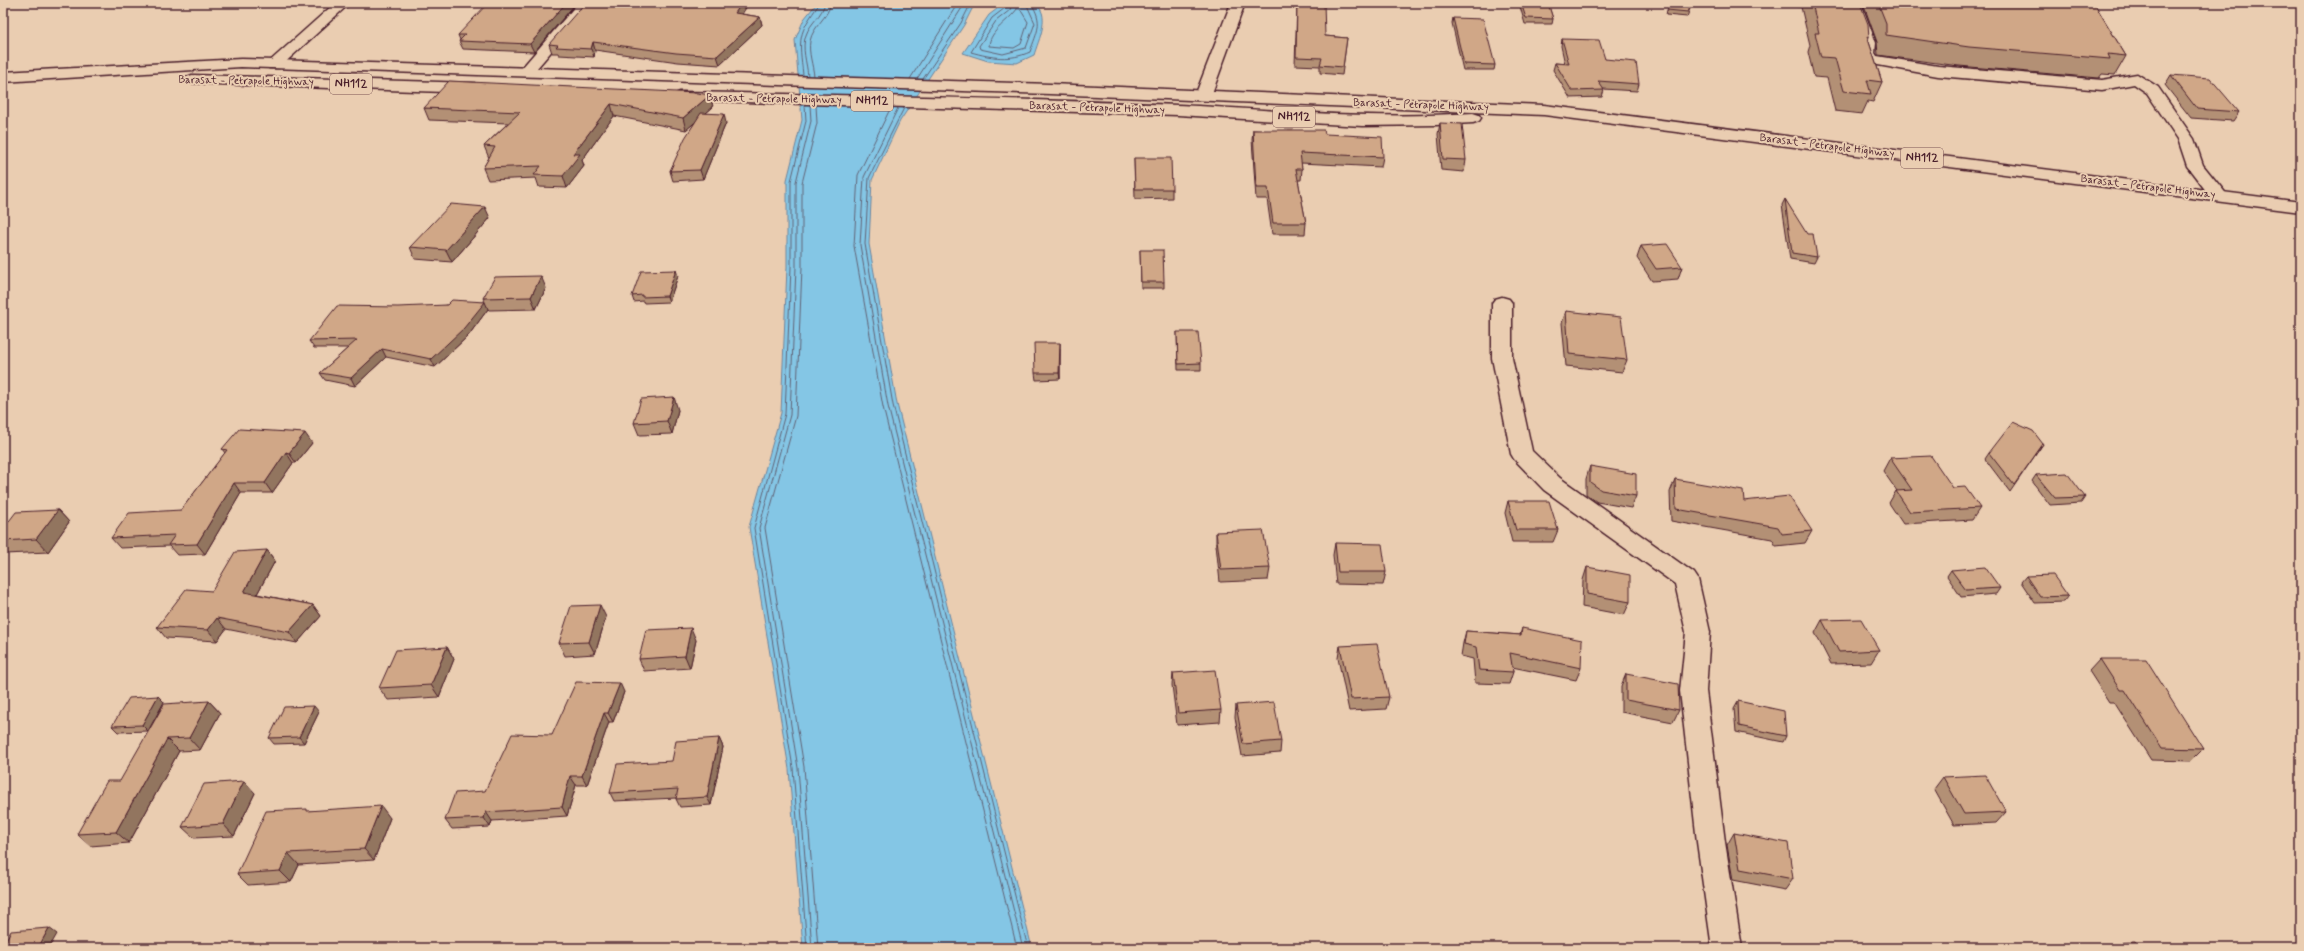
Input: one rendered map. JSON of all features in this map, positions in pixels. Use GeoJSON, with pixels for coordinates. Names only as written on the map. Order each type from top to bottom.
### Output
{"type":"FeatureCollection","features":[{"type":"Feature","properties":{"kind":"main road"},"geometry":{"type":"LineString","coordinates":[[274,64],[343,3]]}},
{"type":"Feature","properties":{"kind":"main road"},"geometry":{"type":"LineString","coordinates":[[526,72],[586,3]]}},
{"type":"Feature","properties":{"kind":"main road"},"geometry":{"type":"LineString","coordinates":[[1203,96],[1238,3]]}},
{"type":"Feature","properties":{"kind":"main road"},"geometry":{"type":"LineString","coordinates":[[1854,3],[1869,43],[1868,53],[1872,60],[1938,71],[2102,85],[2138,79],[2153,90],[2186,139],[2195,166],[2219,196]]}},
{"type":"Feature","properties":{"kind":"main road","name":"Barasat - Petrapole Highway"},"geometry":{"type":"LineString","coordinates":[[3,77],[241,63],[1050,89],[1544,110],[2301,206]]}},
{"type":"Feature","properties":{"kind":"main road","name":"Barasat - Petrapole Highway"},"geometry":{"type":"LineString","coordinates":[[3,90],[187,80],[491,88]]}},
{"type":"Feature","properties":{"kind":"main road","name":"Barasat - Petrapole Highway"},"geometry":{"type":"LineString","coordinates":[[663,97],[1180,110],[1390,122],[1439,122],[1544,110]]}},
{"type":"Feature","properties":{"kind":"main road"},"geometry":{"type":"LineString","coordinates":[[1502,303],[1502,358],[1522,454],[1552,484],[1686,579],[1698,632],[1693,691],[1711,842],[1727,948]]}},
{"type":"Feature","properties":{"kind":"water"},"geometry":{"type":"Polygon","coordinates":[[[1030,2],[1039,7],[1043,20],[1041,35],[1034,55],[1017,63],[988,61],[963,53],[989,15],[1005,3],[1030,2]]]}},
{"type":"Feature","properties":{"kind":"water"},"geometry":{"type":"Polygon","coordinates":[[[817,3],[975,3],[964,25],[900,121],[872,180],[869,244],[897,404],[1032,948],[803,948],[789,769],[749,527],[781,413],[787,267],[787,180],[802,120],[795,40],[804,19],[817,3]]]}},
{"type":"Feature","properties":{"kind":"building"},"geometry":{"type":"Polygon","coordinates":[[[488,3],[566,3],[530,44],[459,41],[465,35],[458,35],[488,3]]]}},
{"type":"Feature","properties":{"kind":"building"},"geometry":{"type":"Polygon","coordinates":[[[585,3],[742,3],[735,13],[760,17],[717,56],[676,53],[593,42],[591,49],[556,47],[558,45],[549,44],[585,3]]]}},
{"type":"Feature","properties":{"kind":"building"},"geometry":{"type":"Polygon","coordinates":[[[1297,3],[1324,3],[1325,36],[1347,38],[1343,67],[1320,65],[1322,58],[1296,57],[1297,3]]]}},
{"type":"Feature","properties":{"kind":"building"},"geometry":{"type":"Polygon","coordinates":[[[1521,3],[1548,3],[1553,19],[1526,18],[1521,3]]]}},
{"type":"Feature","properties":{"kind":"building"},"geometry":{"type":"Polygon","coordinates":[[[1670,3],[1692,3],[1688,12],[1667,10],[1670,3]]]}},
{"type":"Feature","properties":{"kind":"building"},"geometry":{"type":"Polygon","coordinates":[[[1812,3],[1860,3],[1868,24],[1869,37],[1867,36],[1882,82],[1867,80],[1871,94],[1844,91],[1835,58],[1821,57],[1815,33],[1819,33],[1812,3]]]}},
{"type":"Feature","properties":{"kind":"building"},"geometry":{"type":"Polygon","coordinates":[[[1878,3],[2094,3],[2126,56],[2108,54],[2110,59],[1969,47],[1886,35],[1886,23],[1878,3]]]}},
{"type":"Feature","properties":{"kind":"building"},"geometry":{"type":"Polygon","coordinates":[[[1453,18],[1483,19],[1495,65],[1464,64],[1453,18]]]}},
{"type":"Feature","properties":{"kind":"building"},"geometry":{"type":"Polygon","coordinates":[[[1562,39],[1599,40],[1605,59],[1636,62],[1639,84],[1598,81],[1604,90],[1572,91],[1555,63],[1569,64],[1562,39]]]}},
{"type":"Feature","properties":{"kind":"building"},"geometry":{"type":"Polygon","coordinates":[[[2171,75],[2210,78],[2239,112],[2197,109],[2171,75]]]}},
{"type":"Feature","properties":{"kind":"building"},"geometry":{"type":"Polygon","coordinates":[[[449,81],[697,93],[710,95],[683,118],[611,104],[573,154],[580,154],[563,176],[534,175],[541,166],[483,168],[495,147],[484,146],[520,112],[424,108],[449,81]]]}},
{"type":"Feature","properties":{"kind":"building"},"geometry":{"type":"Polygon","coordinates":[[[701,113],[724,114],[700,170],[670,171],[685,138],[701,113]]]}},
{"type":"Feature","properties":{"kind":"building"},"geometry":{"type":"Polygon","coordinates":[[[1440,123],[1462,124],[1466,160],[1443,159],[1440,123]]]}},
{"type":"Feature","properties":{"kind":"building"},"geometry":{"type":"Polygon","coordinates":[[[1253,130],[1324,130],[1325,134],[1382,137],[1383,157],[1300,153],[1302,169],[1296,169],[1306,223],[1273,223],[1268,188],[1256,188],[1253,130]]]}},
{"type":"Feature","properties":{"kind":"building"},"geometry":{"type":"Polygon","coordinates":[[[1134,158],[1171,158],[1172,189],[1135,189],[1134,158]]]}},
{"type":"Feature","properties":{"kind":"building"},"geometry":{"type":"Polygon","coordinates":[[[1785,199],[1807,234],[1813,234],[1817,257],[1792,253],[1785,199]]]}},
{"type":"Feature","properties":{"kind":"building"},"geometry":{"type":"Polygon","coordinates":[[[451,204],[485,207],[446,250],[410,247],[451,204]]]}},
{"type":"Feature","properties":{"kind":"building"},"geometry":{"type":"Polygon","coordinates":[[[1667,244],[1682,267],[1656,269],[1641,246],[1667,244]]]}},
{"type":"Feature","properties":{"kind":"building"},"geometry":{"type":"Polygon","coordinates":[[[1140,250],[1163,250],[1164,282],[1141,282],[1140,250]]]}},
{"type":"Feature","properties":{"kind":"building"},"geometry":{"type":"Polygon","coordinates":[[[676,270],[667,296],[632,296],[641,271],[676,270]]]}},
{"type":"Feature","properties":{"kind":"building"},"geometry":{"type":"Polygon","coordinates":[[[541,276],[531,297],[483,298],[495,277],[541,276]]]}},
{"type":"Feature","properties":{"kind":"building"},"geometry":{"type":"Polygon","coordinates":[[[452,300],[485,302],[464,328],[431,359],[382,349],[351,378],[320,373],[357,340],[309,341],[337,306],[398,307],[447,305],[452,300]]]}},
{"type":"Feature","properties":{"kind":"building"},"geometry":{"type":"Polygon","coordinates":[[[1566,311],[1621,317],[1627,360],[1569,354],[1566,311]]]}},
{"type":"Feature","properties":{"kind":"building"},"geometry":{"type":"Polygon","coordinates":[[[1177,332],[1198,332],[1201,363],[1178,364],[1177,332]]]}},
{"type":"Feature","properties":{"kind":"building"},"geometry":{"type":"Polygon","coordinates":[[[1034,343],[1060,343],[1059,373],[1035,373],[1034,343]]]}},
{"type":"Feature","properties":{"kind":"building"},"geometry":{"type":"Polygon","coordinates":[[[674,397],[667,421],[634,423],[641,399],[674,397]]]}},
{"type":"Feature","properties":{"kind":"building"},"geometry":{"type":"Polygon","coordinates":[[[2013,422],[2033,431],[2043,444],[2014,485],[1989,453],[2013,422]]]}},
{"type":"Feature","properties":{"kind":"building"},"geometry":{"type":"Polygon","coordinates":[[[239,429],[305,433],[289,453],[286,452],[265,483],[234,483],[197,544],[168,545],[175,535],[111,538],[129,513],[181,510],[227,450],[222,449],[239,429]]]}},
{"type":"Feature","properties":{"kind":"building"},"geometry":{"type":"Polygon","coordinates":[[[1931,456],[1953,488],[1965,487],[1980,508],[1910,512],[1896,491],[1912,490],[1890,458],[1931,456]]]}},
{"type":"Feature","properties":{"kind":"building"},"geometry":{"type":"Polygon","coordinates":[[[1590,466],[1636,474],[1636,496],[1601,490],[1590,482],[1590,466]]]}},
{"type":"Feature","properties":{"kind":"building"},"geometry":{"type":"Polygon","coordinates":[[[2067,473],[2085,497],[2055,498],[2036,475],[2067,473]]]}},
{"type":"Feature","properties":{"kind":"building"},"geometry":{"type":"Polygon","coordinates":[[[1675,479],[1743,491],[1744,501],[1789,496],[1812,531],[1782,534],[1778,527],[1676,509],[1675,479]]]}},
{"type":"Feature","properties":{"kind":"building"},"geometry":{"type":"Polygon","coordinates":[[[1508,501],[1549,501],[1558,530],[1516,530],[1508,501]]]}},
{"type":"Feature","properties":{"kind":"building"},"geometry":{"type":"Polygon","coordinates":[[[58,510],[36,539],[3,541],[3,529],[16,512],[58,510]]]}},
{"type":"Feature","properties":{"kind":"building"},"geometry":{"type":"Polygon","coordinates":[[[1263,530],[1270,568],[1221,570],[1216,532],[1263,530]]]}},
{"type":"Feature","properties":{"kind":"building"},"geometry":{"type":"Polygon","coordinates":[[[1335,543],[1382,544],[1386,572],[1338,572],[1335,543]]]}},
{"type":"Feature","properties":{"kind":"building"},"geometry":{"type":"Polygon","coordinates":[[[267,550],[244,592],[313,605],[289,632],[217,618],[208,630],[157,627],[186,589],[212,591],[235,552],[267,550]]]}},
{"type":"Feature","properties":{"kind":"building"},"geometry":{"type":"Polygon","coordinates":[[[1587,567],[1630,575],[1630,602],[1587,594],[1587,567]]]}},
{"type":"Feature","properties":{"kind":"building"},"geometry":{"type":"Polygon","coordinates":[[[1985,567],[2000,588],[1966,590],[1951,570],[1985,567]]]}},
{"type":"Feature","properties":{"kind":"building"},"geometry":{"type":"Polygon","coordinates":[[[2053,575],[2068,596],[2040,597],[2026,576],[2053,575]]]}},
{"type":"Feature","properties":{"kind":"building"},"geometry":{"type":"Polygon","coordinates":[[[600,605],[589,642],[559,643],[571,606],[600,605]]]}},
{"type":"Feature","properties":{"kind":"building"},"geometry":{"type":"Polygon","coordinates":[[[1861,619],[1879,650],[1839,652],[1822,620],[1861,619]]]}},
{"type":"Feature","properties":{"kind":"building"},"geometry":{"type":"Polygon","coordinates":[[[691,628],[685,656],[639,659],[646,630],[691,628]]]}},
{"type":"Feature","properties":{"kind":"building"},"geometry":{"type":"Polygon","coordinates":[[[1522,628],[1582,640],[1581,668],[1510,653],[1513,672],[1479,670],[1476,647],[1464,644],[1466,631],[1521,635],[1522,628]]]}},
{"type":"Feature","properties":{"kind":"building"},"geometry":{"type":"Polygon","coordinates":[[[1377,644],[1389,697],[1351,699],[1340,646],[1377,644]]]}},
{"type":"Feature","properties":{"kind":"building"},"geometry":{"type":"Polygon","coordinates":[[[447,647],[431,685],[379,688],[396,650],[447,647]]]}},
{"type":"Feature","properties":{"kind":"building"},"geometry":{"type":"Polygon","coordinates":[[[2100,659],[2146,659],[2203,749],[2162,748],[2125,690],[2120,690],[2100,659]]]}},
{"type":"Feature","properties":{"kind":"building"},"geometry":{"type":"Polygon","coordinates":[[[1215,670],[1221,710],[1178,713],[1173,673],[1215,670]]]}},
{"type":"Feature","properties":{"kind":"building"},"geometry":{"type":"Polygon","coordinates":[[[1626,674],[1678,684],[1679,710],[1626,700],[1626,674]]]}},
{"type":"Feature","properties":{"kind":"building"},"geometry":{"type":"Polygon","coordinates":[[[576,682],[620,683],[608,713],[604,713],[582,776],[570,776],[562,807],[486,812],[484,818],[445,820],[455,793],[485,791],[512,734],[552,735],[576,682]]]}},
{"type":"Feature","properties":{"kind":"building"},"geometry":{"type":"Polygon","coordinates":[[[158,696],[142,725],[112,726],[129,698],[158,696]]]}},
{"type":"Feature","properties":{"kind":"building"},"geometry":{"type":"Polygon","coordinates":[[[209,701],[189,738],[167,739],[116,832],[77,834],[107,781],[120,781],[164,704],[209,701]]]}},
{"type":"Feature","properties":{"kind":"building"},"geometry":{"type":"Polygon","coordinates":[[[1738,701],[1784,711],[1786,736],[1739,726],[1738,701]]]}},
{"type":"Feature","properties":{"kind":"building"},"geometry":{"type":"Polygon","coordinates":[[[1274,702],[1281,741],[1243,744],[1236,705],[1274,702]]]}},
{"type":"Feature","properties":{"kind":"building"},"geometry":{"type":"Polygon","coordinates":[[[314,706],[299,737],[269,738],[284,707],[314,706]]]}},
{"type":"Feature","properties":{"kind":"building"},"geometry":{"type":"Polygon","coordinates":[[[719,738],[707,797],[676,799],[678,789],[610,793],[617,764],[672,761],[676,741],[719,738]]]}},
{"type":"Feature","properties":{"kind":"building"},"geometry":{"type":"Polygon","coordinates":[[[1985,775],[2006,812],[1964,814],[1943,777],[1985,775]]]}},
{"type":"Feature","properties":{"kind":"building"},"geometry":{"type":"Polygon","coordinates":[[[244,781],[223,824],[182,827],[204,784],[244,781]]]}},
{"type":"Feature","properties":{"kind":"building"},"geometry":{"type":"Polygon","coordinates":[[[381,806],[364,849],[288,853],[280,871],[237,874],[266,811],[307,809],[307,811],[381,806]]]}},
{"type":"Feature","properties":{"kind":"building"},"geometry":{"type":"Polygon","coordinates":[[[1734,833],[1788,843],[1793,879],[1740,869],[1734,833]]]}},
{"type":"Feature","properties":{"kind":"building"},"geometry":{"type":"Polygon","coordinates":[[[49,928],[38,948],[3,948],[3,945],[11,931],[49,928]]]}},
{"type":"Feature","properties":{"kind":"building"},"geometry":{"type":"Polygon","coordinates":[[[2135,942],[2138,948],[2114,948],[2111,943],[2135,942]]]}}]}
